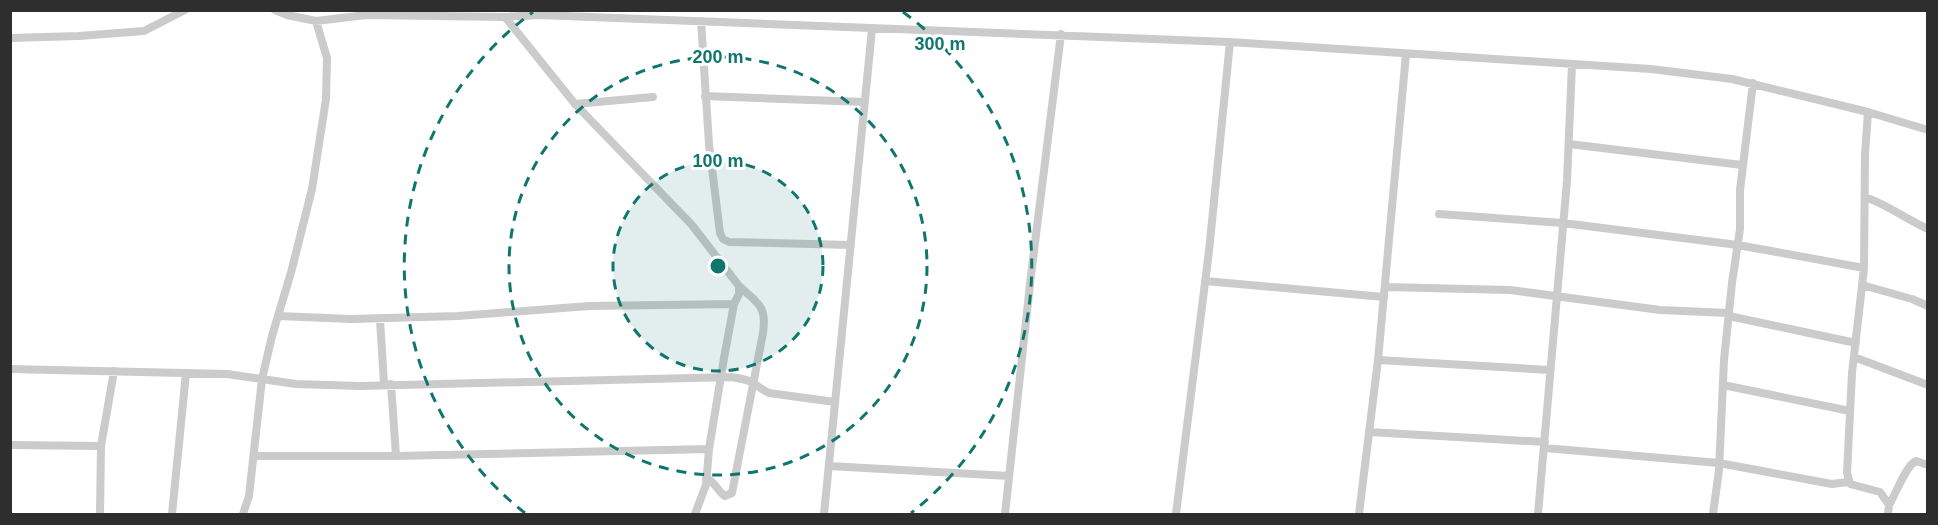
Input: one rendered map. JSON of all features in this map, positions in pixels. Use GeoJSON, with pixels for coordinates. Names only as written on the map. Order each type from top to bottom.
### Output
{"type":"FeatureCollection","features":[{"type":"Feature","properties":{"kind":"street"},"geometry":{"type":"LineString","coordinates":[[10,38],[144,31],[185,10]]}},
{"type":"Feature","properties":{"kind":"street"},"geometry":{"type":"LineString","coordinates":[[275,10],[316,21],[366,15],[505,17],[539,15],[872,29],[1061,34],[1230,42],[1651,69],[1753,83],[1868,112],[1928,130]]}},
{"type":"Feature","properties":{"kind":"street"},"geometry":{"type":"LineString","coordinates":[[505,17],[575,104],[692,225],[739,286],[762,309],[765,319],[732,493],[725,496],[721,494],[714,482],[706,478]]}},
{"type":"Feature","properties":{"kind":"street"},"geometry":{"type":"LineString","coordinates":[[243,514],[249,496],[262,379],[312,189],[326,99],[327,58],[316,21]]}},
{"type":"Feature","properties":{"kind":"street"},"geometry":{"type":"LineString","coordinates":[[701,21],[710,155],[720,233],[723,239],[729,242],[851,245]]}},
{"type":"Feature","properties":{"kind":"street"},"geometry":{"type":"LineString","coordinates":[[824,514],[872,29]]}},
{"type":"Feature","properties":{"kind":"street"},"geometry":{"type":"LineString","coordinates":[[1005,514],[1061,34]]}},
{"type":"Feature","properties":{"kind":"street"},"geometry":{"type":"LineString","coordinates":[[1176,514],[1206,281],[1230,42]]}},
{"type":"Feature","properties":{"kind":"street"},"geometry":{"type":"LineString","coordinates":[[1359,514],[1378,360],[1406,54]]}},
{"type":"Feature","properties":{"kind":"street"},"geometry":{"type":"LineString","coordinates":[[1538,514],[1569,144],[1572,65]]}},
{"type":"Feature","properties":{"kind":"street"},"geometry":{"type":"LineString","coordinates":[[1713,514],[1719,463],[1729,314],[1738,245],[1742,165],[1753,83]]}},
{"type":"Feature","properties":{"kind":"street"},"geometry":{"type":"LineString","coordinates":[[705,96],[865,102]]}},
{"type":"Feature","properties":{"kind":"street"},"geometry":{"type":"LineString","coordinates":[[575,104],[654,97]]}},
{"type":"Feature","properties":{"kind":"street"},"geometry":{"type":"LineString","coordinates":[[1848,482],[1854,357],[1864,268],[1868,112]]}},
{"type":"Feature","properties":{"kind":"street"},"geometry":{"type":"LineString","coordinates":[[1569,144],[1742,165]]}},
{"type":"Feature","properties":{"kind":"street"},"geometry":{"type":"LineString","coordinates":[[1865,197],[1886,204],[1911,221],[1928,229]]}},
{"type":"Feature","properties":{"kind":"street"},"geometry":{"type":"LineString","coordinates":[[1439,214],[1563,223],[1738,245],[1864,268]]}},
{"type":"Feature","properties":{"kind":"street"},"geometry":{"type":"LineString","coordinates":[[1206,281],[1384,297]]}},
{"type":"Feature","properties":{"kind":"street"},"geometry":{"type":"LineString","coordinates":[[1862,285],[1912,299],[1928,306]]}},
{"type":"Feature","properties":{"kind":"street"},"geometry":{"type":"LineString","coordinates":[[695,514],[706,485],[709,449],[739,286]]}},
{"type":"Feature","properties":{"kind":"street"},"geometry":{"type":"LineString","coordinates":[[1385,287],[1510,290],[1660,310],[1729,314],[1856,343]]}},
{"type":"Feature","properties":{"kind":"street"},"geometry":{"type":"LineString","coordinates":[[278,316],[351,320],[458,316],[589,306],[734,304]]}},
{"type":"Feature","properties":{"kind":"street"},"geometry":{"type":"LineString","coordinates":[[380,319],[396,456]]}},
{"type":"Feature","properties":{"kind":"street"},"geometry":{"type":"LineString","coordinates":[[1854,357],[1928,384]]}},
{"type":"Feature","properties":{"kind":"street"},"geometry":{"type":"LineString","coordinates":[[1378,360],[1550,370]]}},
{"type":"Feature","properties":{"kind":"street"},"geometry":{"type":"LineString","coordinates":[[10,369],[227,374],[296,384],[731,377],[754,384],[769,393],[835,402]]}},
{"type":"Feature","properties":{"kind":"street"},"geometry":{"type":"LineString","coordinates":[[100,514],[101,446],[114,371]]}},
{"type":"Feature","properties":{"kind":"street"},"geometry":{"type":"LineString","coordinates":[[172,514],[186,373]]}},
{"type":"Feature","properties":{"kind":"street"},"geometry":{"type":"LineString","coordinates":[[1723,385],[1850,411]]}},
{"type":"Feature","properties":{"kind":"street"},"geometry":{"type":"LineString","coordinates":[[1369,432],[1545,445],[1719,463],[1832,484],[1848,482],[1880,492],[1889,505]]}},
{"type":"Feature","properties":{"kind":"street"},"geometry":{"type":"LineString","coordinates":[[10,445],[101,446]]}},
{"type":"Feature","properties":{"kind":"street"},"geometry":{"type":"LineString","coordinates":[[254,456],[396,456],[709,449]]}},
{"type":"Feature","properties":{"kind":"street"},"geometry":{"type":"LineString","coordinates":[[1888,514],[1889,505],[1899,489],[1908,466],[1916,461],[1928,465]]}},
{"type":"Feature","properties":{"kind":"street"},"geometry":{"type":"LineString","coordinates":[[829,466],[1010,476]]}}]}
